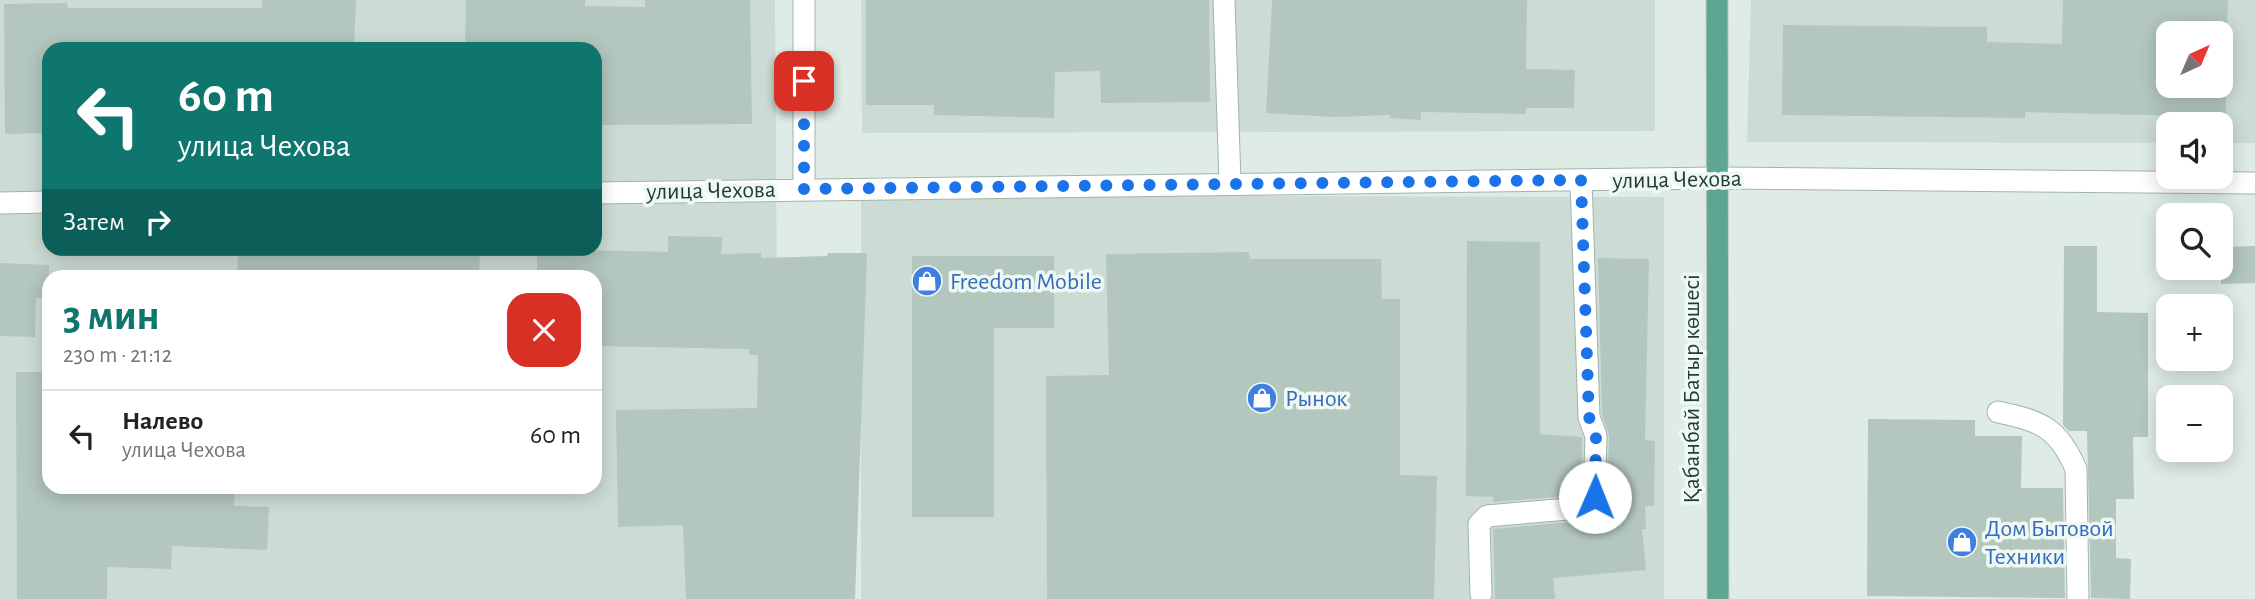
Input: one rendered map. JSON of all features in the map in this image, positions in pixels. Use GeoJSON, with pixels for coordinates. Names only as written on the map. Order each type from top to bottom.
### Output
{"type":"FeatureCollection","features":[{"type":"Feature","properties":{"kind":"main road","name":"Қабанбай Батыр көшесі"},"geometry":{"type":"LineString","coordinates":[[1717,0],[1718,599]]}},
{"type":"Feature","properties":{"kind":"street"},"geometry":{"type":"LineString","coordinates":[[804,0],[804,189]]}},
{"type":"Feature","properties":{"kind":"street"},"geometry":{"type":"LineString","coordinates":[[1224,0],[1230,182]]}},
{"type":"Feature","properties":{"kind":"street","name":"улица Чехова"},"geometry":{"type":"LineString","coordinates":[[602,192],[1717,178],[2255,183]]}},
{"type":"Feature","properties":{"kind":"street"},"geometry":{"type":"LineString","coordinates":[[1481,594],[1479,524],[1487,516],[1591,507],[1594,503],[1596,436],[1589,417],[1581,180]]}},
{"type":"Feature","properties":{"kind":"street"},"geometry":{"type":"LineString","coordinates":[[0,203],[42,202]]}},
{"type":"Feature","properties":{"kind":"street"},"geometry":{"type":"LineString","coordinates":[[1998,412],[2039,421],[2059,438],[2076,469],[2078,599]]}},
{"type":"Feature","properties":{"kind":"shaded area"},"geometry":{"type":"Polygon","coordinates":[[[0,0],[775,0],[779,599],[0,599],[0,0]]]}},
{"type":"Feature","properties":{"kind":"shaded area"},"geometry":{"type":"Polygon","coordinates":[[[861,0],[1655,0],[1655,131],[862,133],[861,0]]]}},
{"type":"Feature","properties":{"kind":"shaded area"},"geometry":{"type":"Polygon","coordinates":[[[1751,0],[2255,0],[2255,143],[2233,143],[2233,112],[2156,112],[2156,143],[1747,142],[1751,0]]]}},
{"type":"Feature","properties":{"kind":"shaded area","name":"Рынок"},"geometry":{"type":"Polygon","coordinates":[[[861,195],[1664,197],[1664,599],[861,599],[861,195]]]}},
{"type":"Feature","properties":{"kind":"building"},"geometry":{"type":"Polygon","coordinates":[[[262,0],[356,0],[354,42],[42,42],[42,133],[5,134],[4,4],[67,3],[68,8],[262,8],[262,0]]]}},
{"type":"Feature","properties":{"kind":"building"},"geometry":{"type":"Polygon","coordinates":[[[466,0],[585,0],[585,6],[645,7],[645,0],[750,0],[752,124],[602,125],[602,42],[465,42],[466,0]]]}},
{"type":"Feature","properties":{"kind":"building"},"geometry":{"type":"Polygon","coordinates":[[[866,0],[1209,0],[1210,102],[1101,103],[1100,71],[1055,72],[1054,118],[934,115],[934,105],[866,105],[866,0]]]}},
{"type":"Feature","properties":{"kind":"building"},"geometry":{"type":"Polygon","coordinates":[[[1272,0],[1527,0],[1526,69],[1575,70],[1574,108],[1526,108],[1525,114],[1421,112],[1421,120],[1390,118],[1390,115],[1333,117],[1266,113],[1272,0]]]}},
{"type":"Feature","properties":{"kind":"building"},"geometry":{"type":"Polygon","coordinates":[[[2063,0],[2228,0],[2227,21],[2156,21],[2156,98],[2226,98],[2226,112],[2156,112],[2156,115],[2025,112],[2025,118],[1782,115],[1783,25],[1987,27],[1987,42],[2062,44],[2063,0]]]}},
{"type":"Feature","properties":{"kind":"building"},"geometry":{"type":"Polygon","coordinates":[[[668,236],[722,237],[721,254],[761,253],[761,258],[867,253],[855,599],[686,599],[683,525],[618,527],[616,410],[757,408],[758,355],[749,355],[749,349],[602,346],[602,270],[537,270],[537,256],[602,256],[602,250],[668,252],[668,236]]]}},
{"type":"Feature","properties":{"kind":"building"},"geometry":{"type":"Polygon","coordinates":[[[1467,241],[1540,242],[1540,434],[1582,437],[1581,495],[1493,502],[1493,497],[1466,496],[1467,241]]]}},
{"type":"Feature","properties":{"kind":"building"},"geometry":{"type":"Polygon","coordinates":[[[2064,246],[2097,246],[2097,312],[2148,313],[2148,437],[2133,437],[2134,499],[2116,499],[2116,558],[2131,559],[2130,599],[2091,598],[2087,431],[2069,431],[2063,425],[2064,246]]]}},
{"type":"Feature","properties":{"kind":"building"},"geometry":{"type":"Polygon","coordinates":[[[2255,246],[2255,283],[2221,284],[2221,280],[2233,280],[2233,247],[2255,246]]]}},
{"type":"Feature","properties":{"kind":"building"},"geometry":{"type":"Polygon","coordinates":[[[1249,252],[1250,259],[1381,259],[1382,299],[1400,299],[1400,475],[1437,476],[1434,599],[1047,599],[1046,376],[1109,375],[1106,254],[1249,252]]]}},
{"type":"Feature","properties":{"kind":"building"},"geometry":{"type":"Polygon","coordinates":[[[238,256],[480,256],[479,270],[237,270],[238,256]]]}},
{"type":"Feature","properties":{"kind":"building"},"geometry":{"type":"Polygon","coordinates":[[[912,256],[1054,256],[1054,328],[994,328],[994,517],[912,517],[912,256]]]}},
{"type":"Feature","properties":{"kind":"building"},"geometry":{"type":"Polygon","coordinates":[[[1598,258],[1649,259],[1645,440],[1655,441],[1654,506],[1645,506],[1646,529],[1642,529],[1646,570],[1553,578],[1555,599],[1495,599],[1493,529],[1593,520],[1601,515],[1607,504],[1609,436],[1602,414],[1598,258]]]}},
{"type":"Feature","properties":{"kind":"building"},"geometry":{"type":"Polygon","coordinates":[[[0,263],[49,265],[49,270],[42,270],[42,298],[36,298],[35,337],[0,336],[0,263]]]}},
{"type":"Feature","properties":{"kind":"building"},"geometry":{"type":"Polygon","coordinates":[[[16,372],[42,372],[42,494],[235,494],[234,506],[269,507],[267,550],[172,546],[171,569],[107,567],[107,599],[17,599],[16,372]]]}},
{"type":"Feature","properties":{"kind":"building","name":"Дом Бытовой Техники"},"geometry":{"type":"Polygon","coordinates":[[[1868,419],[1975,420],[1975,436],[2022,436],[2021,488],[2063,488],[2065,598],[1867,596],[1868,419]]]}},
{"type":"Feature","properties":{"kind":"place","name":"Freedom Mobile"},"geometry":{"type":"Point","coordinates":[927,281]}},
{"type":"Feature","properties":{"kind":"place","name":"Рынок"},"geometry":{"type":"Point","coordinates":[1262,398]}},
{"type":"Feature","properties":{"kind":"place","name":"Дом Бытовой Техники"},"geometry":{"type":"Point","coordinates":[1962,542]}},
{"type":"Feature","properties":{"kind":"route"},"geometry":{"type":"LineString","coordinates":[[804,81],[804,189],[1581,180],[1589,417],[1596,436],[1595,497]]}}]}
